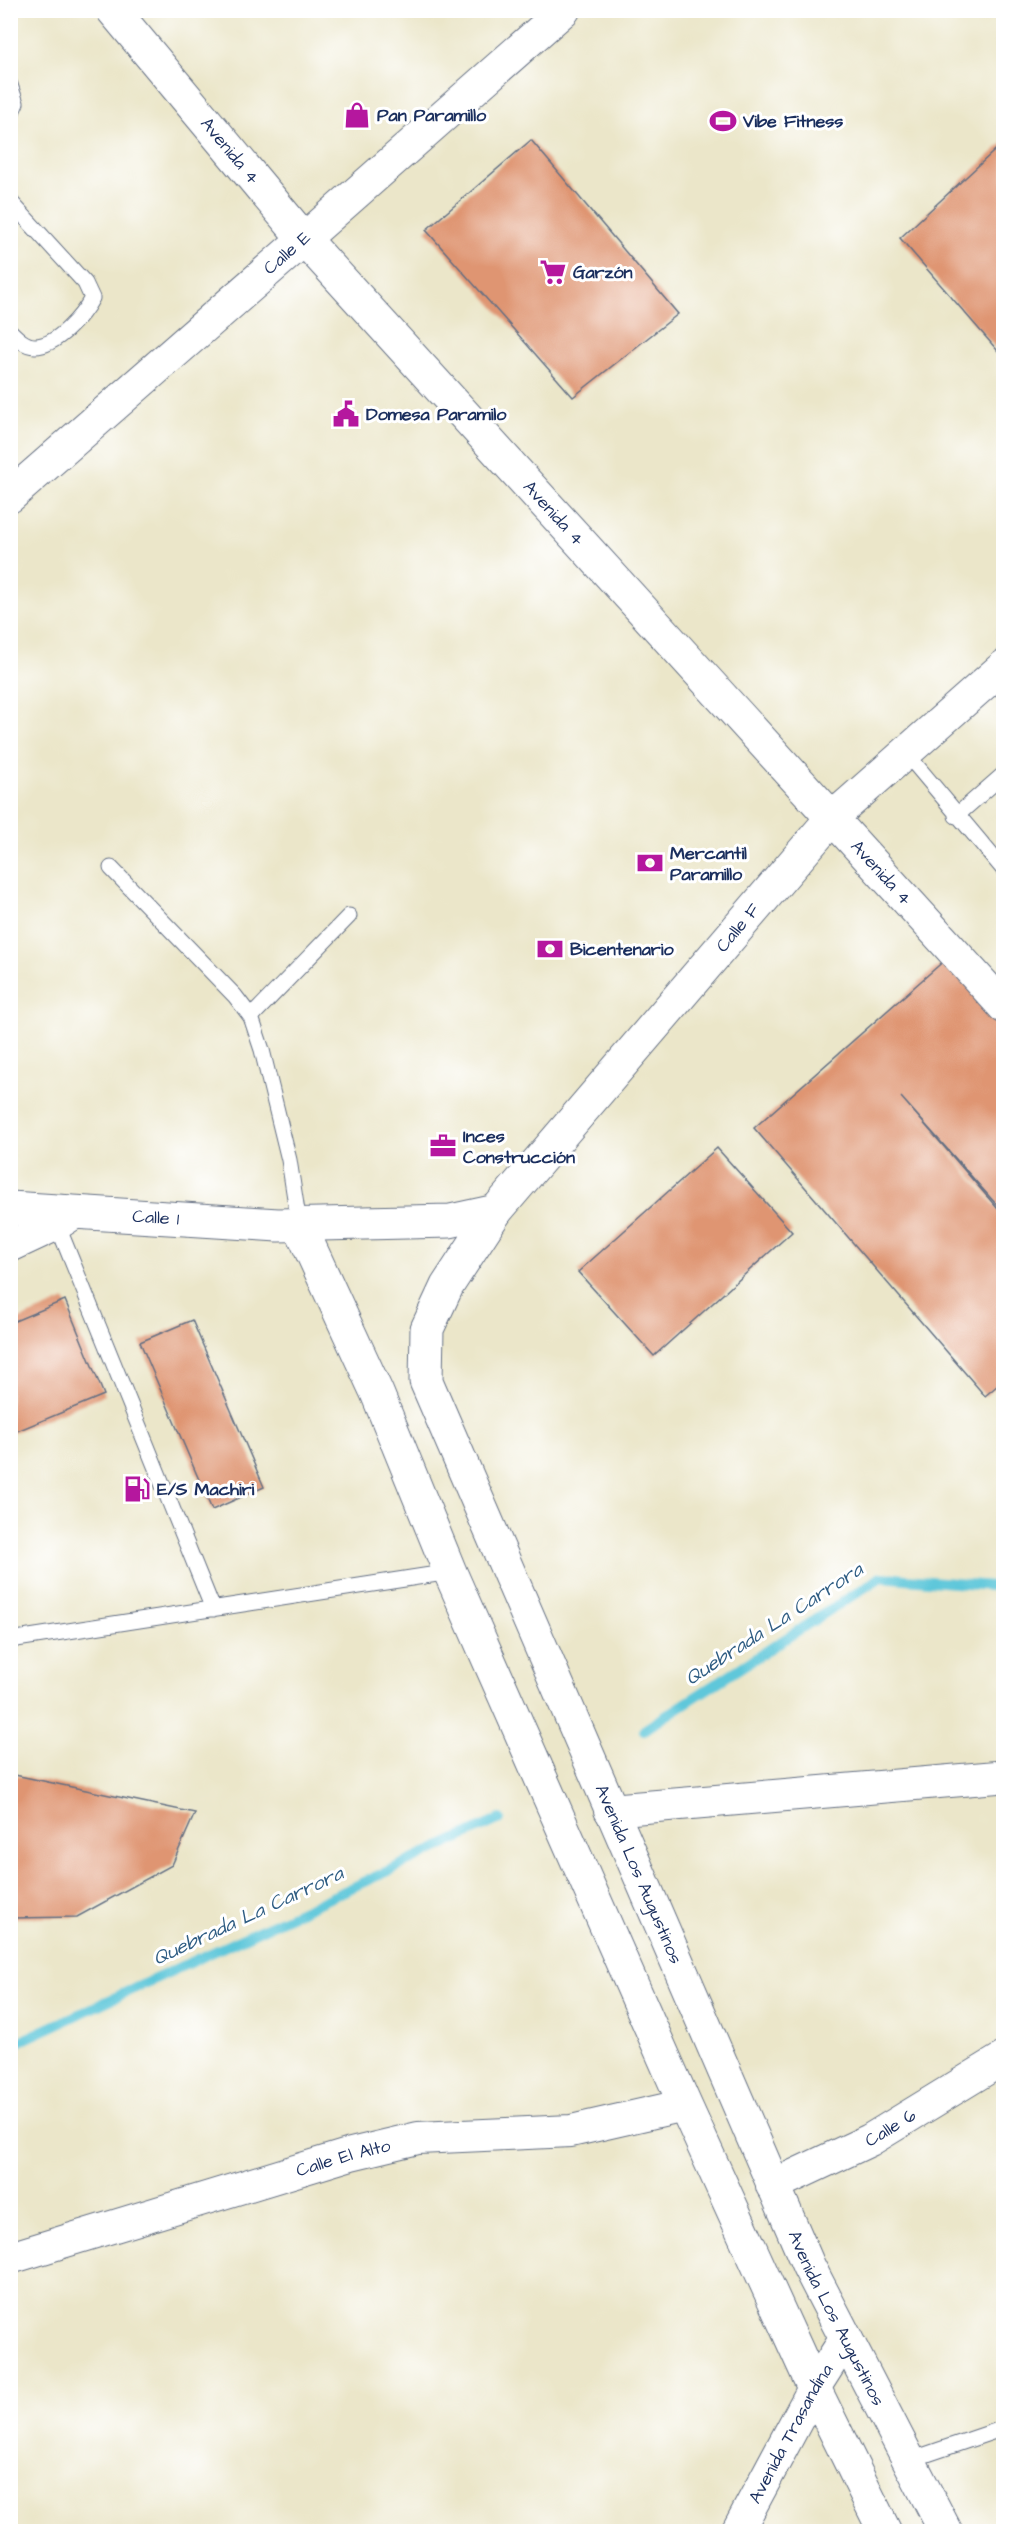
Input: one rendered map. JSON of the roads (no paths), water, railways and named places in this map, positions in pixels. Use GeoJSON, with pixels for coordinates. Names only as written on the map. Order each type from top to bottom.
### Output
{"type":"FeatureCollection","features":[{"type":"Feature","properties":{"kind":"main road","name":"Avenida 4"},"geometry":{"type":"LineString","coordinates":[[113,10],[304,239],[832,818]]}},
{"type":"Feature","properties":{"kind":"main road","name":"Calle E"},"geometry":{"type":"LineString","coordinates":[[10,496],[304,239]]}},
{"type":"Feature","properties":{"kind":"main road","name":"Calle F"},"geometry":{"type":"LineString","coordinates":[[496,1211],[832,818]]}},
{"type":"Feature","properties":{"kind":"main road","name":"Calle 1"},"geometry":{"type":"LineString","coordinates":[[10,1208],[66,1219],[299,1224],[450,1221],[496,1211]]}},
{"type":"Feature","properties":{"kind":"main road","name":"Avenida Los Augustinos"},"geometry":{"type":"LineString","coordinates":[[496,1211],[447,1286],[427,1329],[426,1381],[808,2267],[946,2532]]}},
{"type":"Feature","properties":{"kind":"main road"},"geometry":{"type":"LineString","coordinates":[[299,1224],[378,1393],[450,1572],[685,2105],[814,2388],[885,2532]]}},
{"type":"Feature","properties":{"kind":"street","name":"Calle E"},"geometry":{"type":"LineString","coordinates":[[304,239],[564,10]]}},
{"type":"Feature","properties":{"kind":"street","name":"Calle F"},"geometry":{"type":"LineString","coordinates":[[832,818],[1004,666]]}},
{"type":"Feature","properties":{"kind":"street","name":"Avenida 4"},"geometry":{"type":"LineString","coordinates":[[832,818],[1004,1006]]}},
{"type":"Feature","properties":{"kind":"street"},"geometry":{"type":"LineString","coordinates":[[10,1246],[66,1219]]}},
{"type":"Feature","properties":{"kind":"street"},"geometry":{"type":"LineString","coordinates":[[610,1810],[997,1777]]}},
{"type":"Feature","properties":{"kind":"street","name":"Calle 6"},"geometry":{"type":"LineString","coordinates":[[772,2186],[870,2140],[1004,2058]]}},
{"type":"Feature","properties":{"kind":"street","name":"Calle El Alto"},"geometry":{"type":"LineString","coordinates":[[10,2258],[351,2154],[418,2138],[571,2131],[685,2105]]}},
{"type":"Feature","properties":{"kind":"street","name":"Avenida Trasandina"},"geometry":{"type":"LineString","coordinates":[[737,2532],[814,2388],[846,2338]]}},
{"type":"Feature","properties":{"kind":"lane"},"geometry":{"type":"LineString","coordinates":[[10,85],[16,103],[10,116]]}},
{"type":"Feature","properties":{"kind":"lane"},"geometry":{"type":"LineString","coordinates":[[10,201],[85,283],[92,298],[85,312],[50,342],[34,346],[18,340],[10,331]]}},
{"type":"Feature","properties":{"kind":"lane"},"geometry":{"type":"LineString","coordinates":[[906,752],[956,816],[1004,870]]}},
{"type":"Feature","properties":{"kind":"lane"},"geometry":{"type":"LineString","coordinates":[[956,816],[1004,774]]}},
{"type":"Feature","properties":{"kind":"lane"},"geometry":{"type":"LineString","coordinates":[[111,868],[235,996],[251,1017],[262,1050],[289,1160],[299,1224]]}},
{"type":"Feature","properties":{"kind":"lane"},"geometry":{"type":"LineString","coordinates":[[251,1017],[349,916]]}},
{"type":"Feature","properties":{"kind":"lane"},"geometry":{"type":"LineString","coordinates":[[66,1219],[213,1609]]}},
{"type":"Feature","properties":{"kind":"lane"},"geometry":{"type":"LineString","coordinates":[[10,1640],[450,1572]]}},
{"type":"Feature","properties":{"kind":"lane"},"geometry":{"type":"LineString","coordinates":[[910,2460],[1004,2428]]}},
{"type":"Feature","properties":{"kind":"waterway","name":"Quebrada La Carrora"},"geometry":{"type":"LineString","coordinates":[[644,1730],[881,1577],[1004,1587]]}},
{"type":"Feature","properties":{"kind":"waterway","name":"Quebrada La Carrora"},"geometry":{"type":"LineString","coordinates":[[10,2046],[500,1819]]}},
{"type":"Feature","properties":{"kind":"place","name":"Pan Paramillo"},"geometry":{"type":"Point","coordinates":[357,115]}},
{"type":"Feature","properties":{"kind":"place","name":"Vibe Fitness"},"geometry":{"type":"Point","coordinates":[723,121]}},
{"type":"Feature","properties":{"kind":"place","name":"Garzón"},"geometry":{"type":"Point","coordinates":[553,272]}},
{"type":"Feature","properties":{"kind":"place","name":"Domesa Paramilo"},"geometry":{"type":"Point","coordinates":[346,414]}},
{"type":"Feature","properties":{"kind":"place","name":"Mercantil Paramillo"},"geometry":{"type":"Point","coordinates":[650,863]}},
{"type":"Feature","properties":{"kind":"place","name":"Bicentenario"},"geometry":{"type":"Point","coordinates":[550,949]}},
{"type":"Feature","properties":{"kind":"place","name":"Inces Construcción"},"geometry":{"type":"Point","coordinates":[443,1146]}},
{"type":"Feature","properties":{"kind":"place","name":"E/S Machiri"},"geometry":{"type":"Point","coordinates":[137,1489]}}]}
